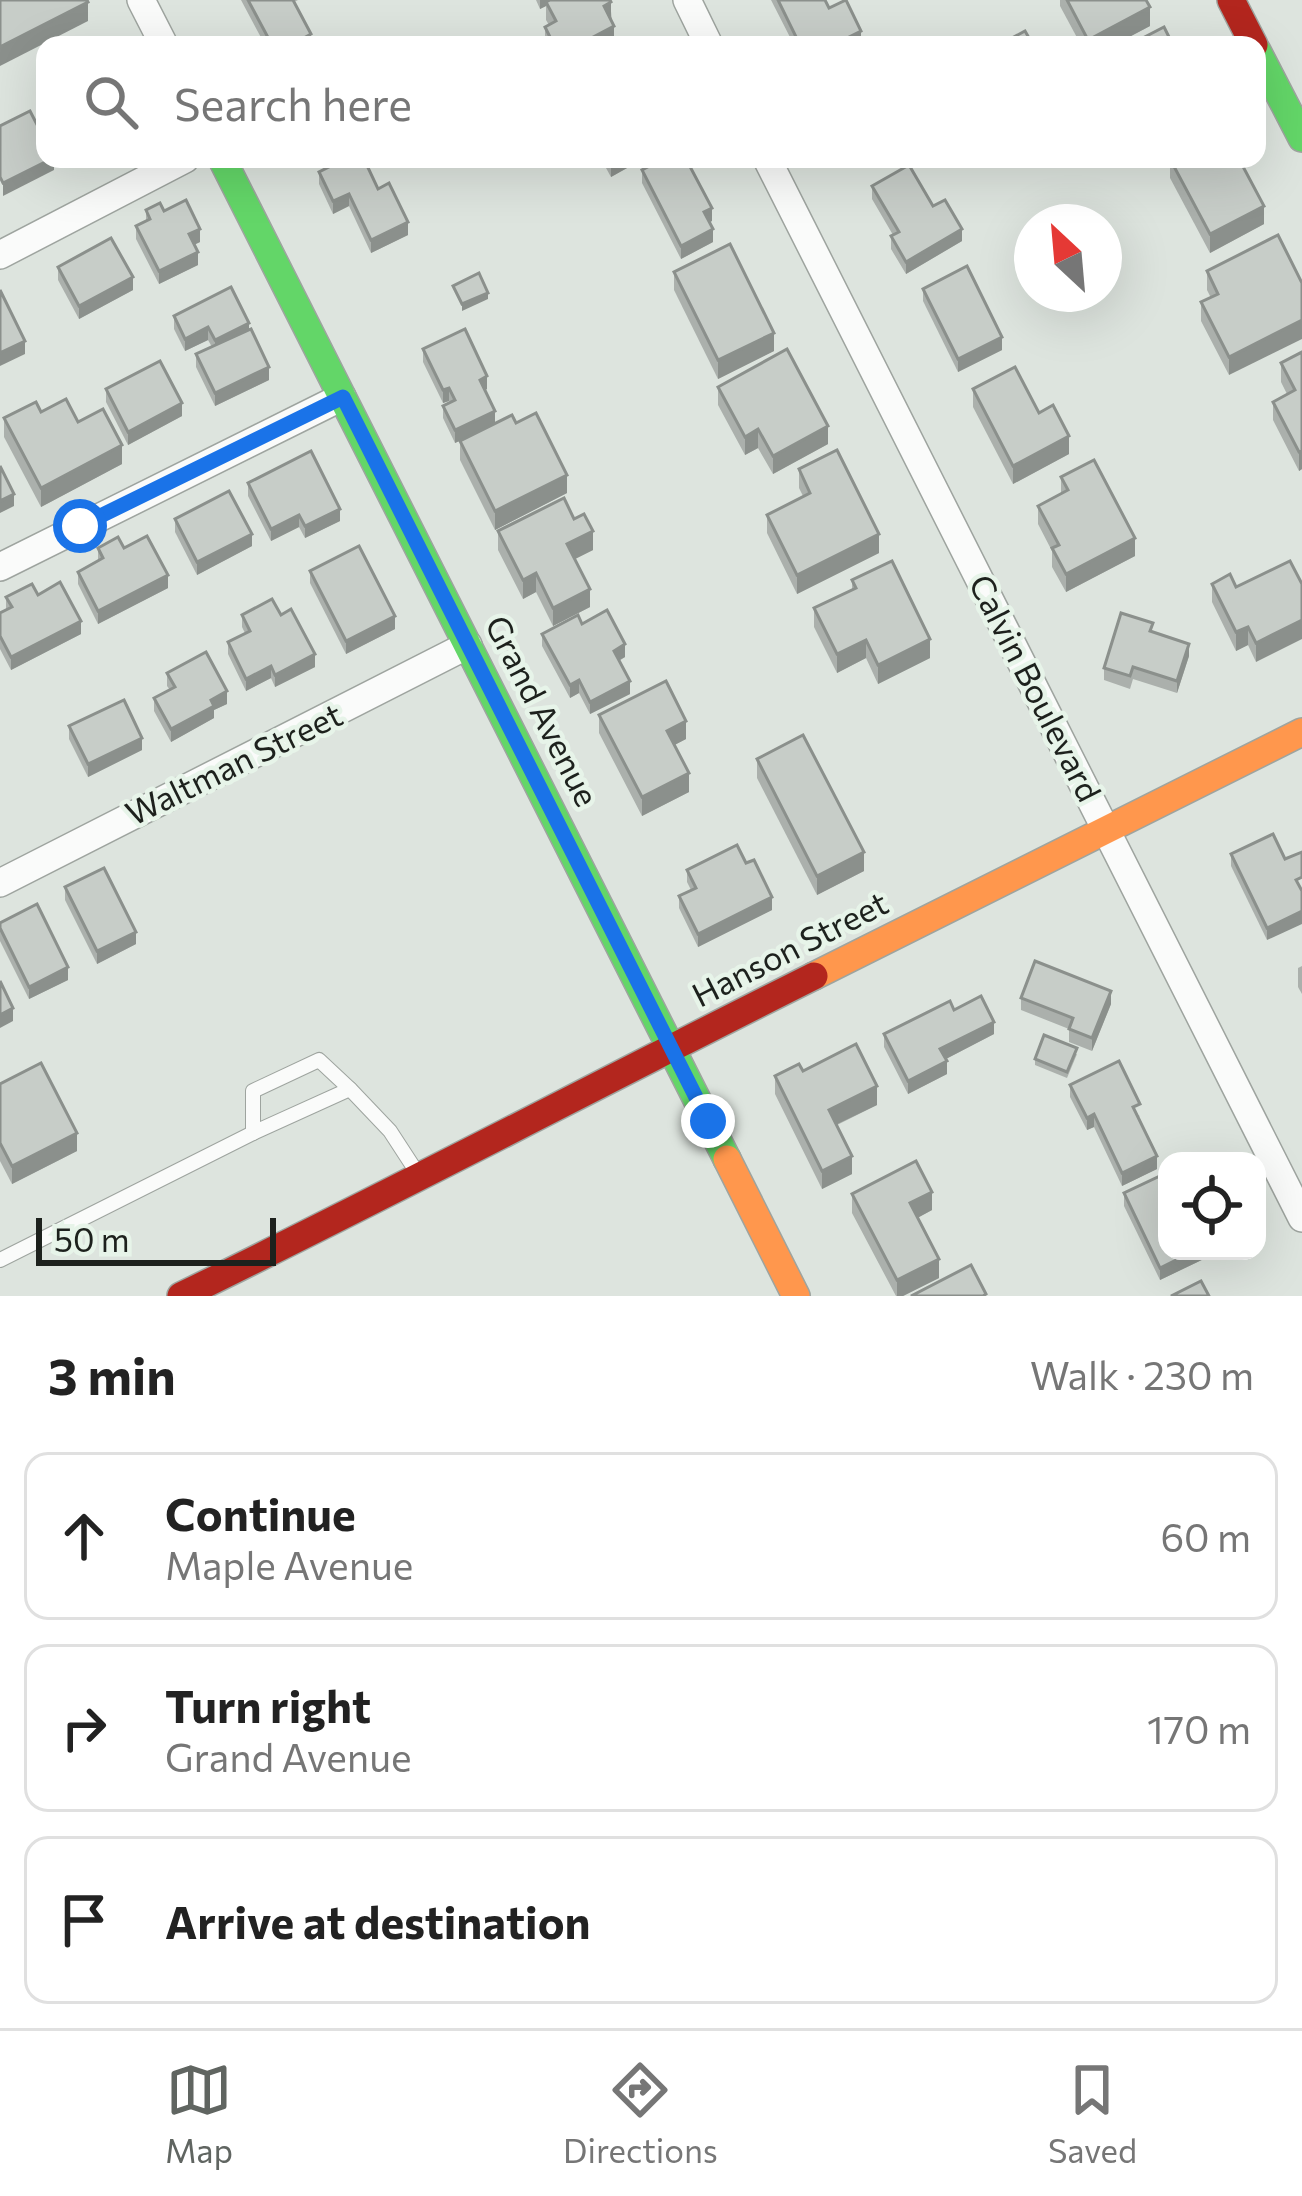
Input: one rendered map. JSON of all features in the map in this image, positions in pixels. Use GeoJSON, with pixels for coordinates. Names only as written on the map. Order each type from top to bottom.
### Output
{"type":"FeatureCollection","features":[{"type":"Feature","properties":{"kind":"street"},"geometry":{"type":"LineString","coordinates":[[141,0],[159,36]]}},
{"type":"Feature","properties":{"kind":"street"},"geometry":{"type":"LineString","coordinates":[[686,0],[704,36]]}},
{"type":"Feature","properties":{"kind":"street"},"geometry":{"type":"LineString","coordinates":[[1235,1],[1251,36]]}},
{"type":"Feature","properties":{"kind":"street"},"geometry":{"type":"LineString","coordinates":[[1266,68],[1302,138]]}},
{"type":"Feature","properties":{"kind":"street"},"geometry":{"type":"LineString","coordinates":[[0,255],[168,168]]}},
{"type":"Feature","properties":{"kind":"street","name":"Grand Avenue"},"geometry":{"type":"LineString","coordinates":[[227,168],[796,1296]]}},
{"type":"Feature","properties":{"kind":"street","name":"Calvin Boulevard"},"geometry":{"type":"LineString","coordinates":[[772,168],[1302,1218]]}},
{"type":"Feature","properties":{"kind":"street"},"geometry":{"type":"LineString","coordinates":[[0,567],[343,397]]}},
{"type":"Feature","properties":{"kind":"street","name":"Waltman Street"},"geometry":{"type":"LineString","coordinates":[[0,883],[468,645]]}},
{"type":"Feature","properties":{"kind":"street","name":"Hanson Street"},"geometry":{"type":"LineString","coordinates":[[181,1296],[1302,732]]}},
{"type":"Feature","properties":{"kind":"lane"},"geometry":{"type":"LineString","coordinates":[[253,1133],[253,1090],[319,1060],[390,1131],[421,1179]]}},
{"type":"Feature","properties":{"kind":"lane"},"geometry":{"type":"LineString","coordinates":[[0,1260],[350,1089]]}},
{"type":"Feature","properties":{"kind":"building"},"geometry":{"type":"Polygon","coordinates":[[[0,0],[87,0],[88,2],[0,47],[0,0]]]}},
{"type":"Feature","properties":{"kind":"building"},"geometry":{"type":"Polygon","coordinates":[[[248,0],[293,0],[311,34],[267,36],[248,0]]]}},
{"type":"Feature","properties":{"kind":"building"},"geometry":{"type":"Polygon","coordinates":[[[610,0],[604,6],[614,26],[595,36],[550,36],[545,27],[556,21],[546,2],[610,0]]]}},
{"type":"Feature","properties":{"kind":"building"},"geometry":{"type":"Polygon","coordinates":[[[778,0],[825,0],[829,8],[846,0],[861,31],[851,36],[796,36],[778,0]]]}},
{"type":"Feature","properties":{"kind":"building"},"geometry":{"type":"Polygon","coordinates":[[[1067,0],[1146,0],[1150,7],[1096,36],[1086,36],[1067,0]]]}},
{"type":"Feature","properties":{"kind":"building"},"geometry":{"type":"Polygon","coordinates":[[[1164,27],[1168,36],[1147,36],[1164,27]]]}},
{"type":"Feature","properties":{"kind":"building"},"geometry":{"type":"Polygon","coordinates":[[[30,111],[36,123],[36,166],[3,183],[0,177],[0,126],[30,111]]]}},
{"type":"Feature","properties":{"kind":"building"},"geometry":{"type":"Polygon","coordinates":[[[368,168],[378,189],[389,183],[408,222],[371,240],[349,194],[333,201],[319,172],[368,168]]]}},
{"type":"Feature","properties":{"kind":"building"},"geometry":{"type":"Polygon","coordinates":[[[691,168],[712,208],[704,212],[713,229],[681,246],[642,170],[691,168]]]}},
{"type":"Feature","properties":{"kind":"building"},"geometry":{"type":"Polygon","coordinates":[[[911,168],[933,206],[945,200],[962,229],[906,262],[891,236],[899,232],[872,186],[911,168]]]}},
{"type":"Feature","properties":{"kind":"building"},"geometry":{"type":"Polygon","coordinates":[[[1175,168],[1244,168],[1264,206],[1210,234],[1175,168]]]}},
{"type":"Feature","properties":{"kind":"building"},"geometry":{"type":"Polygon","coordinates":[[[186,200],[200,229],[189,234],[198,252],[159,271],[136,226],[150,219],[146,210],[160,203],[164,211],[186,200]]]}},
{"type":"Feature","properties":{"kind":"building"},"geometry":{"type":"Polygon","coordinates":[[[1278,235],[1302,283],[1302,320],[1229,357],[1201,302],[1218,294],[1207,271],[1278,235]]]}},
{"type":"Feature","properties":{"kind":"building"},"geometry":{"type":"Polygon","coordinates":[[[111,238],[133,277],[79,306],[58,267],[111,238]]]}},
{"type":"Feature","properties":{"kind":"building"},"geometry":{"type":"Polygon","coordinates":[[[730,244],[774,333],[718,360],[674,272],[730,244]]]}},
{"type":"Feature","properties":{"kind":"building"},"geometry":{"type":"Polygon","coordinates":[[[967,266],[1002,337],[958,359],[923,289],[967,266]]]}},
{"type":"Feature","properties":{"kind":"building"},"geometry":{"type":"Polygon","coordinates":[[[479,273],[488,293],[462,304],[453,286],[479,273]]]}},
{"type":"Feature","properties":{"kind":"building"},"geometry":{"type":"Polygon","coordinates":[[[231,287],[249,323],[215,340],[208,327],[185,339],[174,316],[231,287]]]}},
{"type":"Feature","properties":{"kind":"building"},"geometry":{"type":"Polygon","coordinates":[[[0,290],[25,341],[0,353],[0,290]]]}},
{"type":"Feature","properties":{"kind":"building"},"geometry":{"type":"Polygon","coordinates":[[[251,329],[269,367],[215,393],[196,354],[251,329]]]}},
{"type":"Feature","properties":{"kind":"building"},"geometry":{"type":"Polygon","coordinates":[[[465,329],[487,376],[480,380],[495,411],[455,430],[443,406],[455,400],[449,388],[443,390],[423,349],[465,329]]]}},
{"type":"Feature","properties":{"kind":"building"},"geometry":{"type":"Polygon","coordinates":[[[787,349],[828,426],[773,456],[758,429],[745,437],[718,387],[787,349]]]}},
{"type":"Feature","properties":{"kind":"building"},"geometry":{"type":"Polygon","coordinates":[[[1302,352],[1299,452],[1273,402],[1295,390],[1281,363],[1302,352]]]}},
{"type":"Feature","properties":{"kind":"building"},"geometry":{"type":"Polygon","coordinates":[[[160,361],[182,403],[128,432],[106,389],[160,361]]]}},
{"type":"Feature","properties":{"kind":"building"},"geometry":{"type":"Polygon","coordinates":[[[1015,367],[1039,413],[1053,405],[1069,436],[1013,466],[973,389],[1015,367]]]}},
{"type":"Feature","properties":{"kind":"building"},"geometry":{"type":"Polygon","coordinates":[[[66,399],[78,422],[103,409],[122,445],[41,488],[4,418],[36,402],[41,412],[66,399]]]}},
{"type":"Feature","properties":{"kind":"building"},"geometry":{"type":"Polygon","coordinates":[[[536,413],[567,475],[495,511],[460,441],[512,415],[516,423],[536,413]]]}},
{"type":"Feature","properties":{"kind":"building"},"geometry":{"type":"Polygon","coordinates":[[[837,450],[879,534],[797,575],[767,515],[810,493],[799,469],[837,450]]]}},
{"type":"Feature","properties":{"kind":"building"},"geometry":{"type":"Polygon","coordinates":[[[311,451],[340,509],[305,526],[299,515],[271,529],[248,483],[311,451]]]}},
{"type":"Feature","properties":{"kind":"building"},"geometry":{"type":"Polygon","coordinates":[[[1094,460],[1135,538],[1066,574],[1052,548],[1059,545],[1038,506],[1068,490],[1061,477],[1094,460]]]}},
{"type":"Feature","properties":{"kind":"building"},"geometry":{"type":"Polygon","coordinates":[[[0,466],[14,494],[0,501],[0,466]]]}},
{"type":"Feature","properties":{"kind":"building"},"geometry":{"type":"Polygon","coordinates":[[[229,491],[252,534],[197,562],[175,519],[229,491]]]}},
{"type":"Feature","properties":{"kind":"building"},"geometry":{"type":"Polygon","coordinates":[[[564,498],[574,519],[584,514],[593,531],[567,544],[590,589],[553,608],[536,573],[523,580],[498,531],[564,498]]]}},
{"type":"Feature","properties":{"kind":"building"},"geometry":{"type":"Polygon","coordinates":[[[147,536],[168,575],[98,611],[78,572],[103,558],[98,548],[118,537],[124,548],[147,536]]]}},
{"type":"Feature","properties":{"kind":"building"},"geometry":{"type":"Polygon","coordinates":[[[359,546],[395,616],[346,641],[310,571],[359,546]]]}},
{"type":"Feature","properties":{"kind":"building"},"geometry":{"type":"Polygon","coordinates":[[[892,561],[930,639],[878,665],[866,640],[837,654],[814,608],[856,588],[852,580],[892,561]]]}},
{"type":"Feature","properties":{"kind":"building"},"geometry":{"type":"Polygon","coordinates":[[[1290,561],[1302,584],[1302,620],[1256,643],[1248,627],[1236,632],[1212,584],[1230,574],[1236,587],[1290,561]]]}},
{"type":"Feature","properties":{"kind":"building"},"geometry":{"type":"Polygon","coordinates":[[[60,582],[81,621],[11,657],[0,636],[0,613],[12,607],[6,597],[32,584],[38,595],[60,582]]]}},
{"type":"Feature","properties":{"kind":"building"},"geometry":{"type":"Polygon","coordinates":[[[272,599],[281,615],[291,609],[315,654],[275,675],[271,666],[246,679],[228,642],[250,631],[242,615],[272,599]]]}},
{"type":"Feature","properties":{"kind":"building"},"geometry":{"type":"Polygon","coordinates":[[[607,610],[625,644],[614,651],[630,681],[590,702],[579,680],[570,685],[542,634],[578,615],[582,624],[607,610]]]}},
{"type":"Feature","properties":{"kind":"building"},"geometry":{"type":"Polygon","coordinates":[[[1121,613],[1153,623],[1150,631],[1189,644],[1177,681],[1133,667],[1130,676],[1104,668],[1121,613]]]}},
{"type":"Feature","properties":{"kind":"building"},"geometry":{"type":"Polygon","coordinates":[[[206,652],[227,691],[211,700],[214,706],[171,729],[154,698],[175,687],[167,673],[206,652]]]}},
{"type":"Feature","properties":{"kind":"building"},"geometry":{"type":"Polygon","coordinates":[[[666,681],[686,721],[667,731],[689,773],[642,797],[599,715],[666,681]]]}},
{"type":"Feature","properties":{"kind":"building"},"geometry":{"type":"Polygon","coordinates":[[[124,700],[142,738],[88,764],[69,726],[124,700]]]}},
{"type":"Feature","properties":{"kind":"building"},"geometry":{"type":"Polygon","coordinates":[[[803,735],[864,852],[817,876],[757,759],[803,735]]]}},
{"type":"Feature","properties":{"kind":"building"},"geometry":{"type":"Polygon","coordinates":[[[1273,834],[1285,859],[1302,852],[1302,877],[1296,880],[1302,891],[1302,911],[1267,928],[1231,854],[1273,834]]]}},
{"type":"Feature","properties":{"kind":"building"},"geometry":{"type":"Polygon","coordinates":[[[737,845],[746,863],[754,860],[772,897],[698,934],[679,896],[696,888],[687,870],[737,845]]]}},
{"type":"Feature","properties":{"kind":"building"},"geometry":{"type":"Polygon","coordinates":[[[104,868],[136,932],[97,951],[65,887],[104,868]]]}},
{"type":"Feature","properties":{"kind":"building"},"geometry":{"type":"Polygon","coordinates":[[[37,904],[68,967],[29,987],[0,923],[37,904]]]}},
{"type":"Feature","properties":{"kind":"building"},"geometry":{"type":"Polygon","coordinates":[[[1035,961],[1111,991],[1092,1038],[1069,1029],[1073,1018],[1021,998],[1035,961]]]}},
{"type":"Feature","properties":{"kind":"building"},"geometry":{"type":"Polygon","coordinates":[[[0,981],[13,1008],[0,1015],[0,981]]]}},
{"type":"Feature","properties":{"kind":"building"},"geometry":{"type":"Polygon","coordinates":[[[981,996],[994,1022],[940,1049],[947,1061],[908,1081],[884,1034],[950,1001],[954,1010],[981,996]]]}},
{"type":"Feature","properties":{"kind":"building"},"geometry":{"type":"Polygon","coordinates":[[[1044,1035],[1077,1048],[1067,1072],[1035,1059],[1044,1035]]]}},
{"type":"Feature","properties":{"kind":"building"},"geometry":{"type":"Polygon","coordinates":[[[856,1044],[877,1086],[829,1110],[852,1156],[822,1171],[775,1076],[799,1064],[803,1071],[856,1044]]]}},
{"type":"Feature","properties":{"kind":"building"},"geometry":{"type":"Polygon","coordinates":[[[1119,1061],[1140,1104],[1133,1107],[1157,1156],[1122,1173],[1094,1114],[1087,1118],[1070,1085],[1119,1061]]]}},
{"type":"Feature","properties":{"kind":"building"},"geometry":{"type":"Polygon","coordinates":[[[41,1063],[77,1133],[12,1166],[0,1143],[0,1084],[41,1063]]]}},
{"type":"Feature","properties":{"kind":"building"},"geometry":{"type":"Polygon","coordinates":[[[916,1161],[932,1192],[910,1203],[939,1259],[897,1280],[852,1194],[916,1161]]]}},
{"type":"Feature","properties":{"kind":"building"},"geometry":{"type":"Polygon","coordinates":[[[1158,1177],[1158,1260],[1176,1260],[1160,1268],[1124,1193],[1158,1177]]]}},
{"type":"Feature","properties":{"kind":"building"},"geometry":{"type":"Polygon","coordinates":[[[971,1265],[983,1296],[911,1296],[971,1265]]]}},
{"type":"Feature","properties":{"kind":"building"},"geometry":{"type":"Polygon","coordinates":[[[1201,1281],[1209,1296],[1171,1296],[1201,1281]]]}},
{"type":"Feature","properties":{"kind":"traffic: fast"},"geometry":{"type":"LineString","coordinates":[[1266,68],[1302,138]]}},
{"type":"Feature","properties":{"kind":"traffic: fast"},"geometry":{"type":"LineString","coordinates":[[227,168],[727,1159]]}},
{"type":"Feature","properties":{"kind":"traffic: slow"},"geometry":{"type":"LineString","coordinates":[[814,976],[1302,732]]}},
{"type":"Feature","properties":{"kind":"traffic: slow"},"geometry":{"type":"LineString","coordinates":[[727,1159],[796,1296]]}},
{"type":"Feature","properties":{"kind":"traffic: jam"},"geometry":{"type":"LineString","coordinates":[[1231,0],[1249,36]]}},
{"type":"Feature","properties":{"kind":"traffic: jam"},"geometry":{"type":"LineString","coordinates":[[181,1296],[814,976]]}},
{"type":"Feature","properties":{"kind":"route"},"geometry":{"type":"LineString","coordinates":[[80,526],[343,397],[708,1121]]}}]}
